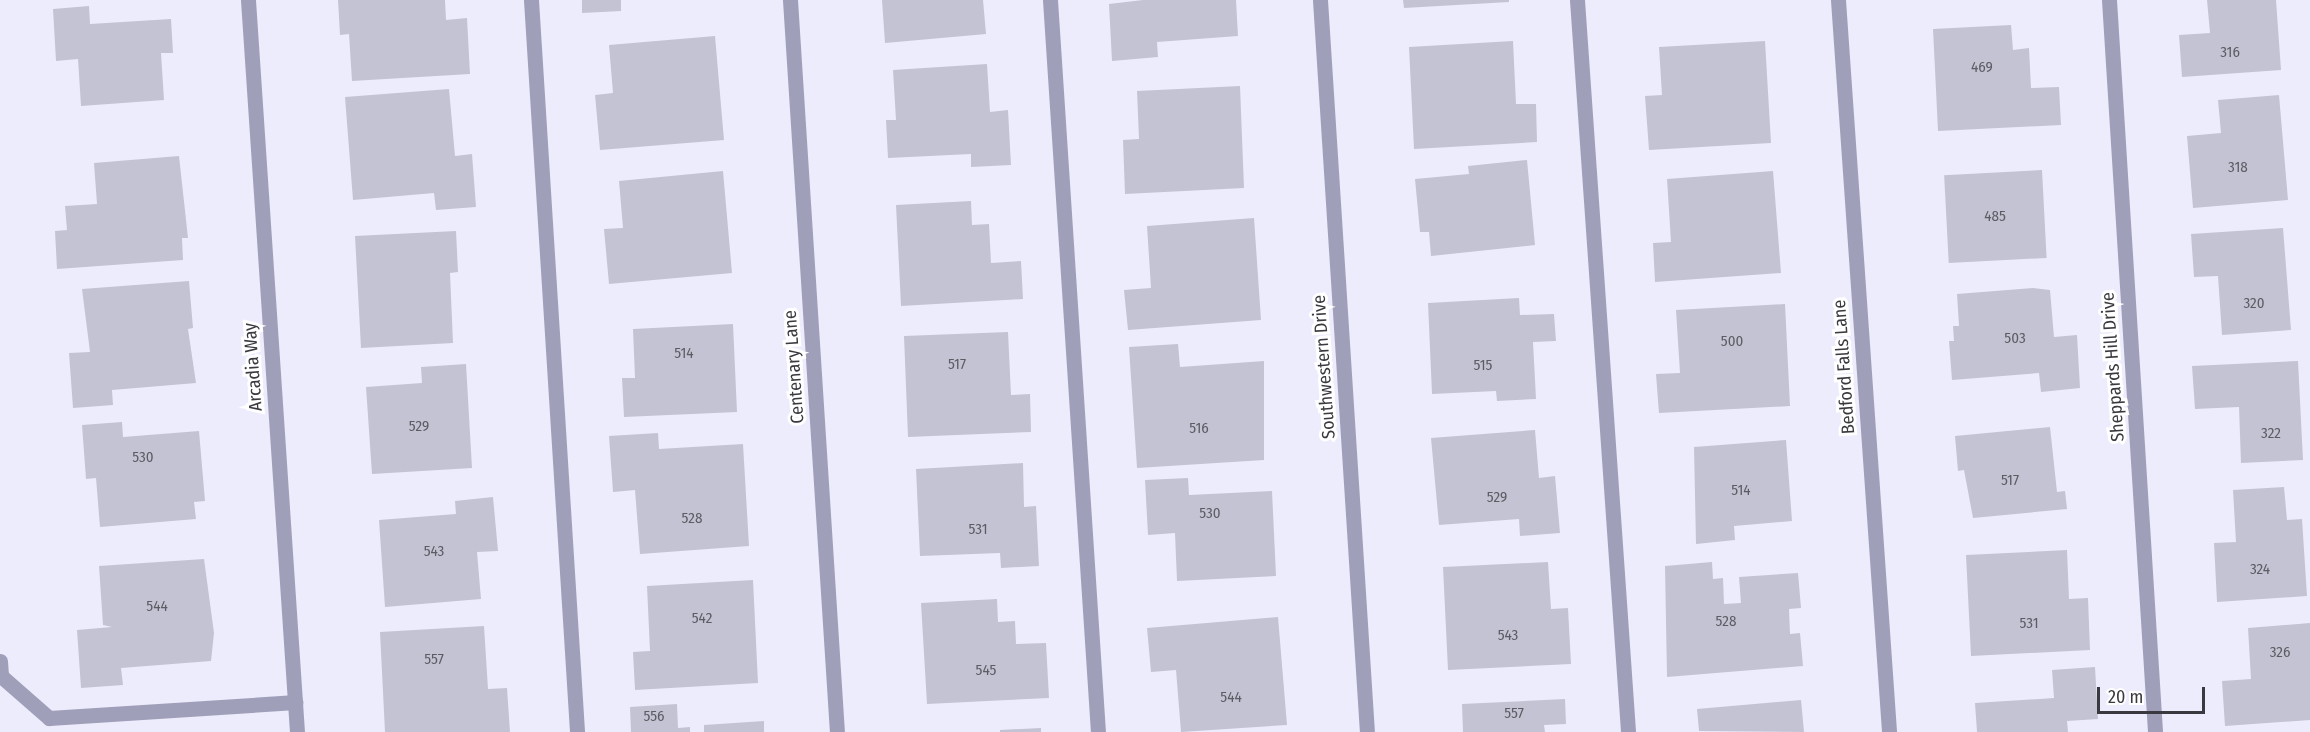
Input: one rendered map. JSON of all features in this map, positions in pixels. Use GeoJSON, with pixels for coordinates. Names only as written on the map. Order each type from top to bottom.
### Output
{"type":"FeatureCollection","features":[{"type":"Feature","properties":{"kind":"street","name":"Arcadia Way"},"geometry":{"type":"LineString","coordinates":[[248,0],[297,732]]}},
{"type":"Feature","properties":{"kind":"street"},"geometry":{"type":"LineString","coordinates":[[531,0],[576,732]]}},
{"type":"Feature","properties":{"kind":"street","name":"Centenary Lane"},"geometry":{"type":"LineString","coordinates":[[790,0],[837,732]]}},
{"type":"Feature","properties":{"kind":"street"},"geometry":{"type":"LineString","coordinates":[[1050,0],[1098,732]]}},
{"type":"Feature","properties":{"kind":"street","name":"Southwestern Drive"},"geometry":{"type":"LineString","coordinates":[[1320,0],[1367,732]]}},
{"type":"Feature","properties":{"kind":"street"},"geometry":{"type":"LineString","coordinates":[[1577,0],[1628,732]]}},
{"type":"Feature","properties":{"kind":"street","name":"Bedford Falls Lane"},"geometry":{"type":"LineString","coordinates":[[1838,0],[1889,732]]}},
{"type":"Feature","properties":{"kind":"street","name":"Sheppards Hill Drive"},"geometry":{"type":"LineString","coordinates":[[2109,0],[2155,732]]}},
{"type":"Feature","properties":{"kind":"street"},"geometry":{"type":"LineString","coordinates":[[0,661],[1,676],[49,718],[295,702]]}},
{"type":"Feature","properties":{"kind":"building"},"geometry":{"type":"Polygon","coordinates":[[[338,0],[445,0],[446,20],[467,18],[470,74],[352,81],[349,34],[340,35],[338,0]]]}},
{"type":"Feature","properties":{"kind":"building"},"geometry":{"type":"Polygon","coordinates":[[[582,0],[621,0],[621,11],[582,13],[582,0]]]}},
{"type":"Feature","properties":{"kind":"building"},"geometry":{"type":"Polygon","coordinates":[[[882,0],[983,0],[986,34],[885,43],[882,0]]]}},
{"type":"Feature","properties":{"kind":"building"},"geometry":{"type":"Polygon","coordinates":[[[1143,0],[1236,0],[1238,36],[1157,42],[1158,57],[1112,61],[1109,4],[1143,0]]]}},
{"type":"Feature","properties":{"kind":"building"},"geometry":{"type":"Polygon","coordinates":[[[1403,0],[1509,0],[1509,2],[1404,8],[1403,0]]]}},
{"type":"Feature","properties":{"kind":"building"},"geometry":{"type":"Polygon","coordinates":[[[2207,0],[2276,0],[2281,70],[2182,77],[2179,35],[2210,33],[2207,0]]]}},
{"type":"Feature","properties":{"kind":"building"},"geometry":{"type":"Polygon","coordinates":[[[89,6],[90,24],[171,19],[173,53],[161,53],[164,100],[81,106],[78,59],[56,61],[53,9],[89,6]]]}},
{"type":"Feature","properties":{"kind":"building"},"geometry":{"type":"Polygon","coordinates":[[[2011,25],[2013,50],[2029,48],[2031,88],[2059,87],[2061,125],[1938,131],[1933,29],[2011,25]]]}},
{"type":"Feature","properties":{"kind":"building"},"geometry":{"type":"Polygon","coordinates":[[[715,36],[724,140],[600,150],[595,95],[613,93],[609,45],[715,36]]]}},
{"type":"Feature","properties":{"kind":"building"},"geometry":{"type":"Polygon","coordinates":[[[1513,41],[1516,104],[1536,104],[1537,142],[1414,149],[1409,47],[1513,41]]]}},
{"type":"Feature","properties":{"kind":"building"},"geometry":{"type":"Polygon","coordinates":[[[1765,41],[1771,143],[1649,150],[1645,96],[1662,95],[1659,47],[1765,41]]]}},
{"type":"Feature","properties":{"kind":"building"},"geometry":{"type":"Polygon","coordinates":[[[987,64],[990,112],[1008,110],[1011,165],[971,167],[971,154],[888,158],[886,120],[896,120],[893,70],[987,64]]]}},
{"type":"Feature","properties":{"kind":"building"},"geometry":{"type":"Polygon","coordinates":[[[1240,86],[1244,188],[1125,194],[1123,140],[1139,139],[1137,91],[1240,86]]]}},
{"type":"Feature","properties":{"kind":"building"},"geometry":{"type":"Polygon","coordinates":[[[449,89],[455,156],[472,154],[476,207],[436,210],[434,193],[353,200],[345,97],[449,89]]]}},
{"type":"Feature","properties":{"kind":"building"},"geometry":{"type":"Polygon","coordinates":[[[2279,95],[2288,200],[2193,208],[2187,136],[2221,133],[2218,100],[2279,95]]]}},
{"type":"Feature","properties":{"kind":"building"},"geometry":{"type":"Polygon","coordinates":[[[179,156],[188,238],[182,238],[183,260],[57,269],[55,231],[67,230],[65,206],[97,204],[94,163],[179,156]]]}},
{"type":"Feature","properties":{"kind":"building"},"geometry":{"type":"Polygon","coordinates":[[[1527,160],[1535,245],[1431,256],[1429,232],[1420,232],[1415,179],[1469,174],[1468,166],[1527,160]]]}},
{"type":"Feature","properties":{"kind":"building"},"geometry":{"type":"Polygon","coordinates":[[[2042,170],[2047,258],[1949,263],[1944,175],[2042,170]]]}},
{"type":"Feature","properties":{"kind":"building"},"geometry":{"type":"Polygon","coordinates":[[[723,171],[732,273],[609,284],[604,229],[623,228],[619,181],[723,171]]]}},
{"type":"Feature","properties":{"kind":"building"},"geometry":{"type":"Polygon","coordinates":[[[1773,171],[1781,273],[1655,282],[1653,243],[1671,242],[1667,179],[1773,171]]]}},
{"type":"Feature","properties":{"kind":"building"},"geometry":{"type":"Polygon","coordinates":[[[971,201],[972,225],[989,224],[991,263],[1021,261],[1023,299],[901,306],[896,205],[971,201]]]}},
{"type":"Feature","properties":{"kind":"building"},"geometry":{"type":"Polygon","coordinates":[[[1254,218],[1261,320],[1128,330],[1124,290],[1151,288],[1147,226],[1254,218]]]}},
{"type":"Feature","properties":{"kind":"building"},"geometry":{"type":"Polygon","coordinates":[[[2283,228],[2291,330],[2222,335],[2218,276],[2194,277],[2191,234],[2283,228]]]}},
{"type":"Feature","properties":{"kind":"building"},"geometry":{"type":"Polygon","coordinates":[[[456,231],[458,272],[450,273],[453,343],[361,348],[355,236],[456,231]]]}},
{"type":"Feature","properties":{"kind":"building"},"geometry":{"type":"Polygon","coordinates":[[[189,281],[193,328],[188,329],[196,383],[112,390],[113,405],[73,408],[69,353],[90,352],[82,289],[189,281]]]}},
{"type":"Feature","properties":{"kind":"building"},"geometry":{"type":"Polygon","coordinates":[[[2033,288],[2050,290],[2054,337],[2077,335],[2080,388],[2041,392],[2039,373],[1952,380],[1949,341],[1954,341],[1953,326],[1959,326],[1957,294],[2033,288]]]}},
{"type":"Feature","properties":{"kind":"building"},"geometry":{"type":"Polygon","coordinates":[[[1519,298],[1520,315],[1554,314],[1556,341],[1533,342],[1536,399],[1497,401],[1496,391],[1432,394],[1428,303],[1519,298]]]}},
{"type":"Feature","properties":{"kind":"building"},"geometry":{"type":"Polygon","coordinates":[[[1785,304],[1790,406],[1659,413],[1656,374],[1680,373],[1676,310],[1785,304]]]}},
{"type":"Feature","properties":{"kind":"building"},"geometry":{"type":"Polygon","coordinates":[[[733,324],[737,412],[624,417],[622,378],[635,378],[633,329],[733,324]]]}},
{"type":"Feature","properties":{"kind":"building"},"geometry":{"type":"Polygon","coordinates":[[[1008,332],[1011,395],[1030,394],[1031,432],[908,437],[904,336],[1008,332]]]}},
{"type":"Feature","properties":{"kind":"building"},"geometry":{"type":"Polygon","coordinates":[[[1178,344],[1180,367],[1264,361],[1264,460],[1137,468],[1129,347],[1178,344]]]}},
{"type":"Feature","properties":{"kind":"building"},"geometry":{"type":"Polygon","coordinates":[[[2298,361],[2303,460],[2241,463],[2239,407],[2195,409],[2192,366],[2298,361]]]}},
{"type":"Feature","properties":{"kind":"building"},"geometry":{"type":"Polygon","coordinates":[[[466,364],[472,468],[372,474],[366,387],[422,383],[421,367],[466,364]]]}},
{"type":"Feature","properties":{"kind":"building"},"geometry":{"type":"Polygon","coordinates":[[[122,422],[123,437],[199,431],[205,501],[194,502],[196,519],[100,527],[96,478],[86,479],[82,425],[122,422]]]}},
{"type":"Feature","properties":{"kind":"building"},"geometry":{"type":"Polygon","coordinates":[[[2050,427],[2057,492],[2065,491],[2067,509],[1973,518],[1964,470],[1958,471],[1955,436],[2050,427]]]}},
{"type":"Feature","properties":{"kind":"building"},"geometry":{"type":"Polygon","coordinates":[[[1535,430],[1539,478],[1555,476],[1560,533],[1520,536],[1519,519],[1439,525],[1431,438],[1535,430]]]}},
{"type":"Feature","properties":{"kind":"building"},"geometry":{"type":"Polygon","coordinates":[[[658,433],[659,449],[743,444],[749,546],[640,554],[635,490],[613,492],[609,436],[658,433]]]}},
{"type":"Feature","properties":{"kind":"building"},"geometry":{"type":"Polygon","coordinates":[[[1786,440],[1792,521],[1734,526],[1735,540],[1696,544],[1694,447],[1786,440]]]}},
{"type":"Feature","properties":{"kind":"building"},"geometry":{"type":"Polygon","coordinates":[[[1023,463],[1024,507],[1036,506],[1039,566],[1001,568],[1000,553],[920,556],[916,469],[1023,463]]]}},
{"type":"Feature","properties":{"kind":"building"},"geometry":{"type":"Polygon","coordinates":[[[1188,478],[1189,495],[1272,491],[1276,576],[1177,581],[1175,533],[1148,535],[1145,480],[1188,478]]]}},
{"type":"Feature","properties":{"kind":"building"},"geometry":{"type":"Polygon","coordinates":[[[2284,487],[2287,520],[2302,519],[2307,596],[2217,602],[2214,543],[2236,542],[2233,490],[2284,487]]]}},
{"type":"Feature","properties":{"kind":"building"},"geometry":{"type":"Polygon","coordinates":[[[493,497],[498,551],[477,552],[481,599],[385,607],[379,520],[456,514],[455,501],[493,497]]]}},
{"type":"Feature","properties":{"kind":"building"},"geometry":{"type":"Polygon","coordinates":[[[2067,550],[2069,599],[2088,598],[2090,650],[1971,656],[1966,555],[2067,550]]]}},
{"type":"Feature","properties":{"kind":"building"},"geometry":{"type":"Polygon","coordinates":[[[204,559],[214,633],[211,661],[121,668],[123,685],[81,688],[77,630],[112,627],[103,625],[99,566],[204,559]]]}},
{"type":"Feature","properties":{"kind":"building"},"geometry":{"type":"Polygon","coordinates":[[[1548,562],[1551,609],[1568,608],[1571,664],[1448,670],[1443,567],[1548,562]]]}},
{"type":"Feature","properties":{"kind":"building"},"geometry":{"type":"Polygon","coordinates":[[[1712,562],[1713,579],[1723,578],[1724,604],[1741,603],[1739,577],[1798,573],[1801,608],[1789,609],[1790,634],[1800,633],[1803,666],[1667,677],[1665,566],[1712,562]]]}},
{"type":"Feature","properties":{"kind":"building"},"geometry":{"type":"Polygon","coordinates":[[[753,580],[758,683],[635,690],[633,652],[650,651],[647,586],[753,580]]]}},
{"type":"Feature","properties":{"kind":"building"},"geometry":{"type":"Polygon","coordinates":[[[997,599],[998,622],[1015,621],[1016,644],[1046,643],[1049,698],[927,704],[921,603],[997,599]]]}},
{"type":"Feature","properties":{"kind":"building"},"geometry":{"type":"Polygon","coordinates":[[[1278,617],[1287,725],[1181,732],[1176,670],[1151,672],[1147,628],[1278,617]]]}},
{"type":"Feature","properties":{"kind":"building"},"geometry":{"type":"Polygon","coordinates":[[[2310,623],[2310,720],[2225,726],[2222,681],[2251,679],[2248,628],[2310,623]]]}},
{"type":"Feature","properties":{"kind":"building"},"geometry":{"type":"Polygon","coordinates":[[[484,626],[488,689],[507,688],[510,732],[385,732],[380,632],[484,626]]]}},
{"type":"Feature","properties":{"kind":"building"},"geometry":{"type":"Polygon","coordinates":[[[2095,667],[2098,719],[2067,721],[2068,732],[1977,732],[1975,703],[2054,698],[2052,670],[2095,667]]]}},
{"type":"Feature","properties":{"kind":"building"},"geometry":{"type":"Polygon","coordinates":[[[1565,699],[1566,724],[1544,725],[1545,732],[1463,732],[1462,704],[1565,699]]]}},
{"type":"Feature","properties":{"kind":"building"},"geometry":{"type":"Polygon","coordinates":[[[1801,700],[1804,732],[1699,731],[1697,709],[1801,700]]]}},
{"type":"Feature","properties":{"kind":"building"},"geometry":{"type":"Polygon","coordinates":[[[677,704],[678,728],[690,727],[690,732],[631,732],[630,707],[677,704]]]}},
{"type":"Feature","properties":{"kind":"building"},"geometry":{"type":"Polygon","coordinates":[[[764,721],[764,732],[704,732],[704,725],[764,721]]]}},
{"type":"Feature","properties":{"kind":"building"},"geometry":{"type":"Polygon","coordinates":[[[1041,728],[1041,732],[1000,732],[1000,730],[1041,728]]]}}]}
